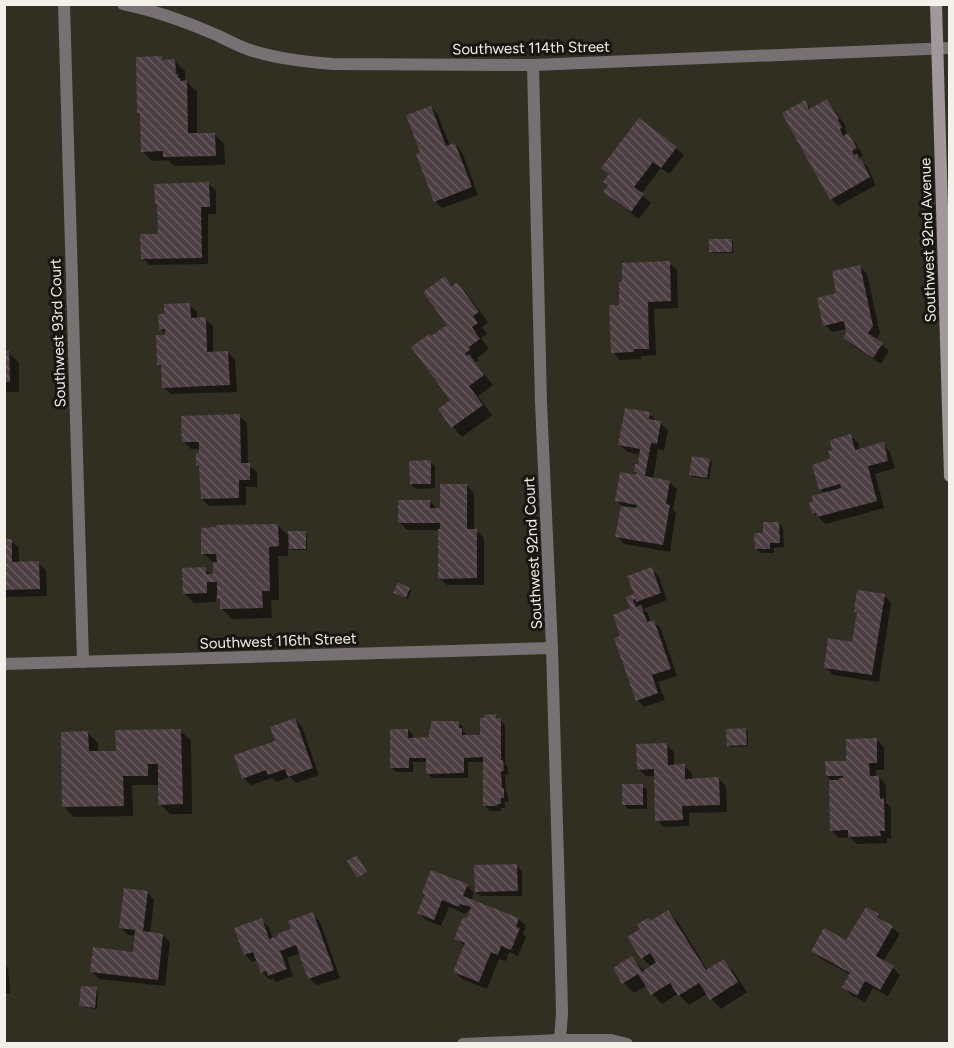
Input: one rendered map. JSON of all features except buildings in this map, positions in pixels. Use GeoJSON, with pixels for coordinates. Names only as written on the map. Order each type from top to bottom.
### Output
{"type":"FeatureCollection","features":[{"type":"Feature","properties":{"kind":"street","name":"Southwest 93rd Court"},"geometry":{"type":"LineString","coordinates":[[64,4],[83,662]]}},
{"type":"Feature","properties":{"kind":"street","name":"Southwest 114th Street"},"geometry":{"type":"LineString","coordinates":[[123,4],[189,24],[249,50],[302,62],[533,65],[943,48]]}},
{"type":"Feature","properties":{"kind":"street","name":"Southwest 92nd Avenue"},"geometry":{"type":"LineString","coordinates":[[936,4],[943,48],[950,476]]}},
{"type":"Feature","properties":{"kind":"street","name":"Southwest 92nd Court"},"geometry":{"type":"LineString","coordinates":[[533,65],[541,403],[552,648],[560,931],[562,1013],[560,1040]]}},
{"type":"Feature","properties":{"kind":"street","name":"Southwest 116th Street"},"geometry":{"type":"LineString","coordinates":[[4,664],[552,648]]}},
{"type":"Feature","properties":{"kind":"street"},"geometry":{"type":"LineString","coordinates":[[464,1044],[560,1040],[610,1040],[627,1044]]}}]}
